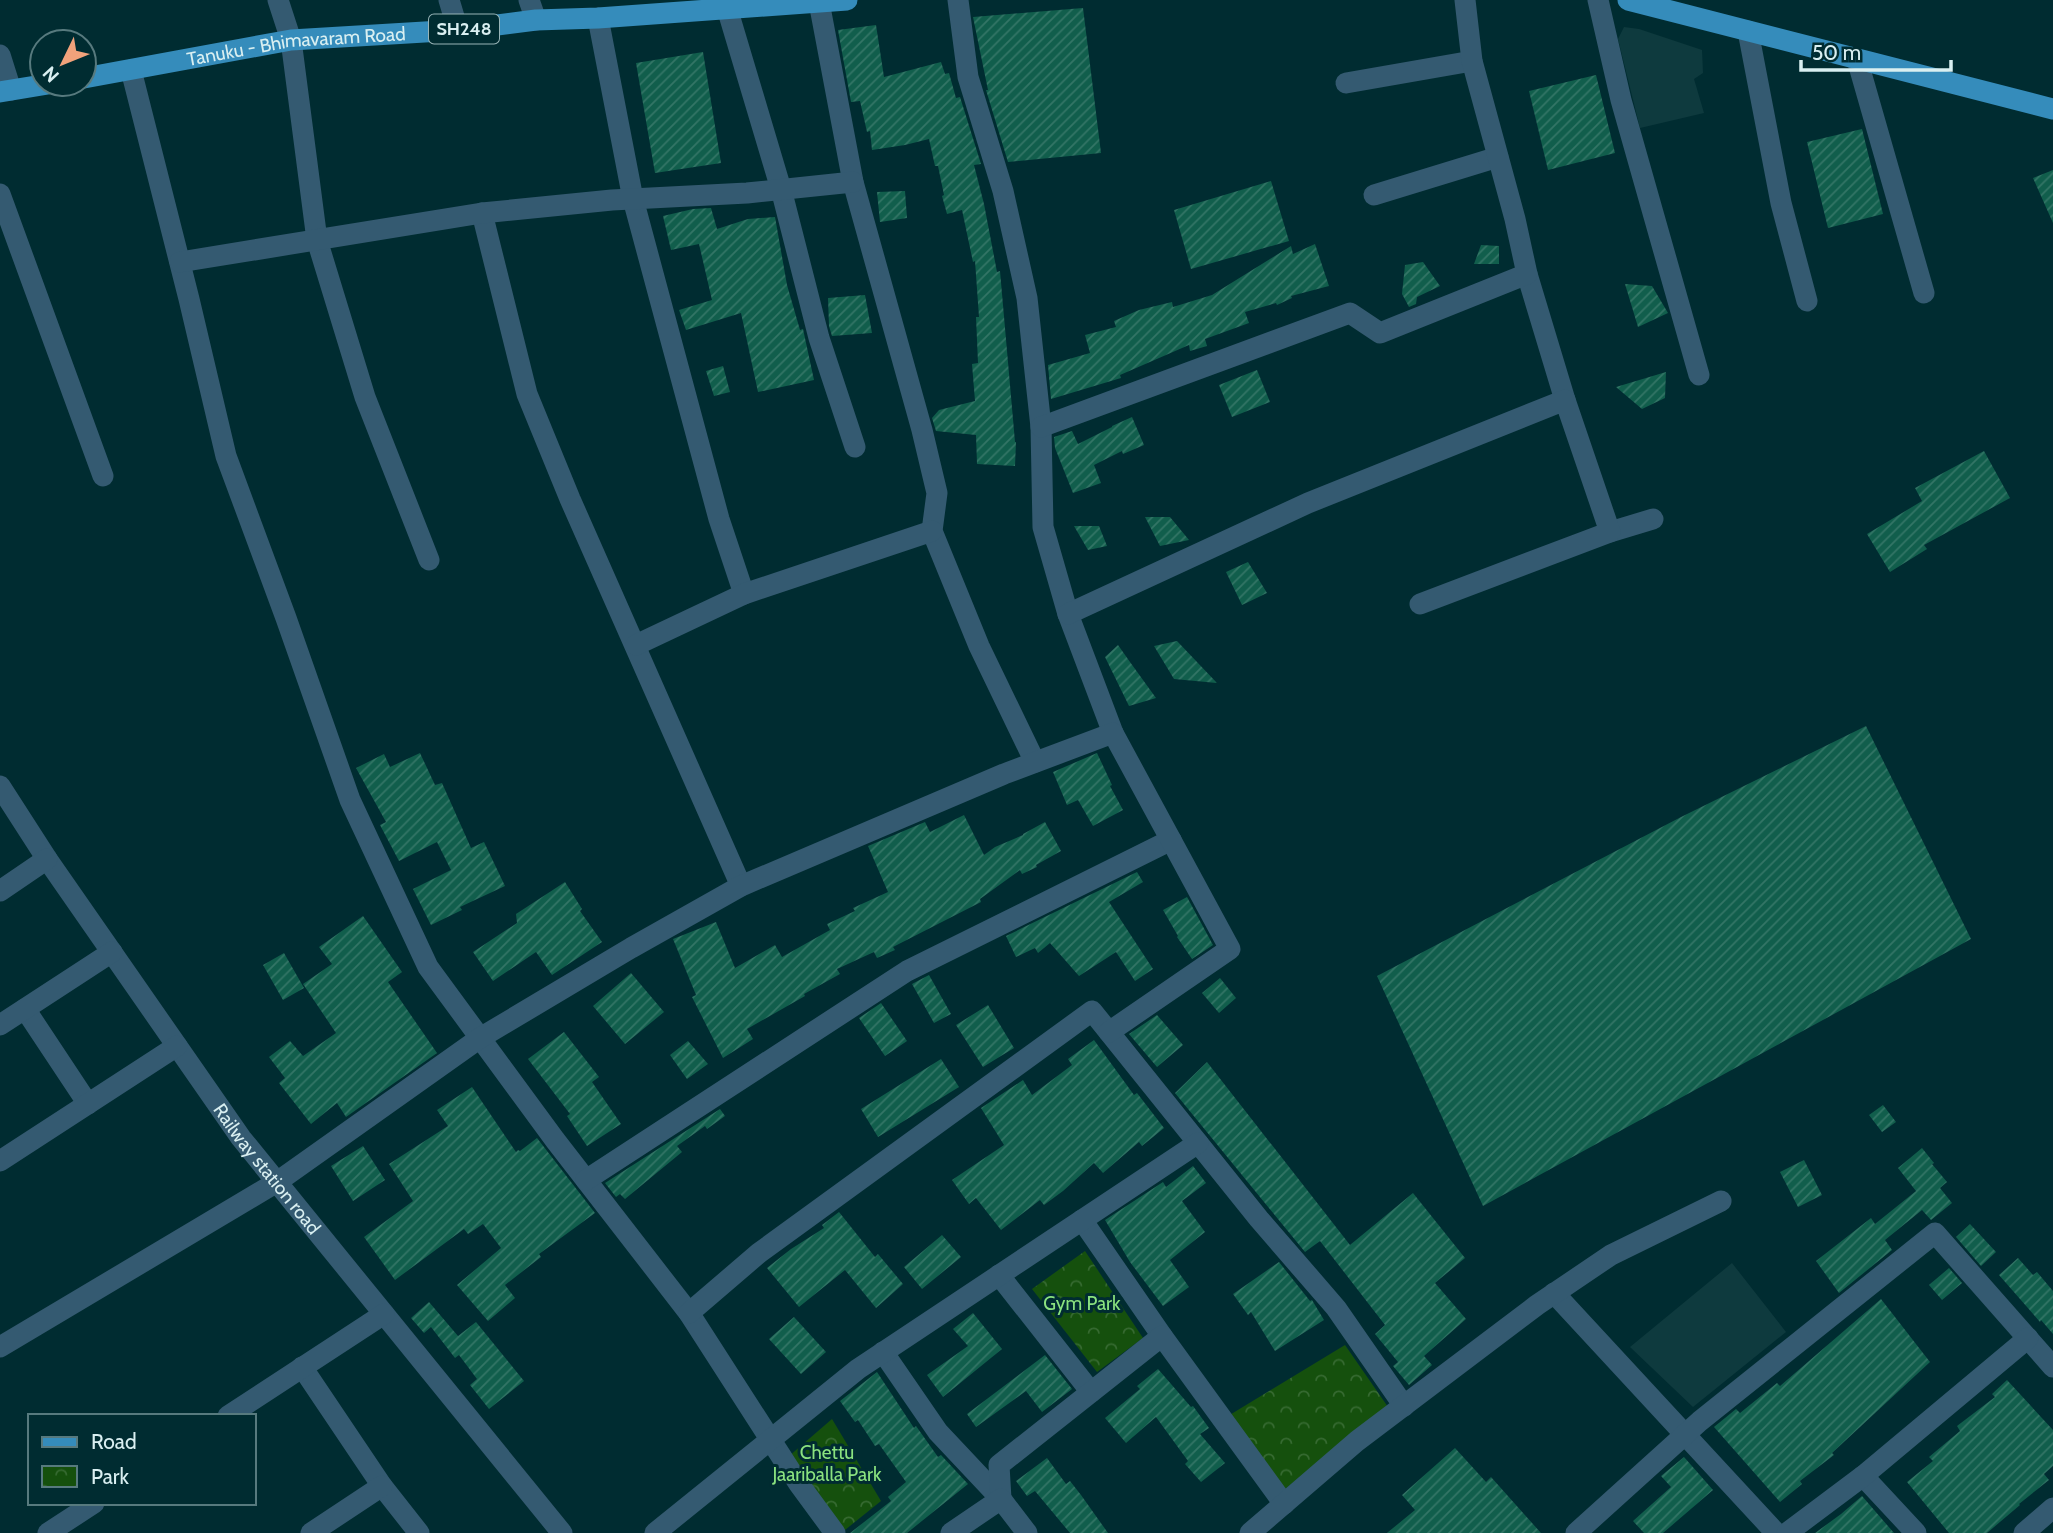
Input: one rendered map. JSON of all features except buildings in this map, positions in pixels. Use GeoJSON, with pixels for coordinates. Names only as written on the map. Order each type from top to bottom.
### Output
{"type":"FeatureCollection","features":[{"type":"Feature","properties":{"kind":"main road","name":"Tanuku - Bhimavaram Road"},"geometry":{"type":"LineString","coordinates":[[98,76],[291,40],[458,30],[532,10],[598,19],[674,6],[727,8],[847,0]]}},
{"type":"Feature","properties":{"kind":"main road"},"geometry":{"type":"LineString","coordinates":[[1628,0],[2053,109]]}},
{"type":"Feature","properties":{"kind":"main road"},"geometry":{"type":"LineString","coordinates":[[6,91],[28,87]]}},
{"type":"Feature","properties":{"kind":"street"},"geometry":{"type":"LineString","coordinates":[[278,0],[291,40],[317,240],[365,397],[429,561]]}},
{"type":"Feature","properties":{"kind":"street"},"geometry":{"type":"LineString","coordinates":[[449,0],[458,30]]}},
{"type":"Feature","properties":{"kind":"street"},"geometry":{"type":"LineString","coordinates":[[958,0],[968,77],[1003,191],[1027,298],[1041,427],[1043,527],[1068,614],[1113,733],[1230,949],[1109,1032]]}},
{"type":"Feature","properties":{"kind":"street"},"geometry":{"type":"LineString","coordinates":[[1465,0],[1472,61],[1515,219],[1527,274],[1609,533]]}},
{"type":"Feature","properties":{"kind":"street"},"geometry":{"type":"LineString","coordinates":[[1598,0],[1621,100],[1699,375]]}},
{"type":"Feature","properties":{"kind":"street"},"geometry":{"type":"LineString","coordinates":[[806,2],[934,480],[937,493],[932,531],[979,646],[1035,762]]}},
{"type":"Feature","properties":{"kind":"street"},"geometry":{"type":"LineString","coordinates":[[727,8],[781,189],[819,338],[855,447]]}},
{"type":"Feature","properties":{"kind":"street"},"geometry":{"type":"LineString","coordinates":[[598,19],[634,199],[719,519],[744,594]]}},
{"type":"Feature","properties":{"kind":"street"},"geometry":{"type":"LineString","coordinates":[[1748,31],[1781,202],[1807,301]]}},
{"type":"Feature","properties":{"kind":"street"},"geometry":{"type":"LineString","coordinates":[[0,55],[6,91]]}},
{"type":"Feature","properties":{"kind":"street"},"geometry":{"type":"LineString","coordinates":[[1857,59],[1924,293]]}},
{"type":"Feature","properties":{"kind":"street"},"geometry":{"type":"LineString","coordinates":[[1346,83],[1472,61]]}},
{"type":"Feature","properties":{"kind":"street"},"geometry":{"type":"LineString","coordinates":[[131,70],[226,456],[350,800],[428,967],[586,1180],[689,1313],[799,1484],[835,1533]]}},
{"type":"Feature","properties":{"kind":"street"},"geometry":{"type":"LineString","coordinates":[[1374,195],[1498,157]]}},
{"type":"Feature","properties":{"kind":"street"},"geometry":{"type":"LineString","coordinates":[[180,262],[482,213],[634,199],[747,193],[853,182]]}},
{"type":"Feature","properties":{"kind":"street"},"geometry":{"type":"LineString","coordinates":[[0,194],[103,476]]}},
{"type":"Feature","properties":{"kind":"street"},"geometry":{"type":"LineString","coordinates":[[482,213],[527,394],[570,499],[741,886]]}},
{"type":"Feature","properties":{"kind":"street"},"geometry":{"type":"LineString","coordinates":[[1041,427],[1350,313],[1380,333],[1527,274]]}},
{"type":"Feature","properties":{"kind":"street"},"geometry":{"type":"LineString","coordinates":[[1068,614],[1308,503],[1565,400]]}},
{"type":"Feature","properties":{"kind":"street"},"geometry":{"type":"LineString","coordinates":[[1420,604],[1653,519]]}},
{"type":"Feature","properties":{"kind":"street"},"geometry":{"type":"LineString","coordinates":[[636,645],[744,594],[932,531]]}},
{"type":"Feature","properties":{"kind":"street"},"geometry":{"type":"LineString","coordinates":[[0,1347],[277,1182],[480,1038],[741,886],[1035,762],[1113,733]]}},
{"type":"Feature","properties":{"kind":"street","name":"Railway station road"},"geometry":{"type":"LineString","coordinates":[[0,786],[47,859],[241,1138],[562,1533]]}},
{"type":"Feature","properties":{"kind":"street"},"geometry":{"type":"LineString","coordinates":[[586,1180],[907,971],[1171,840]]}},
{"type":"Feature","properties":{"kind":"street"},"geometry":{"type":"LineString","coordinates":[[0,891],[47,859]]}},
{"type":"Feature","properties":{"kind":"street"},"geometry":{"type":"LineString","coordinates":[[0,1025],[112,953]]}},
{"type":"Feature","properties":{"kind":"street"},"geometry":{"type":"LineString","coordinates":[[25,1009],[88,1104]]}},
{"type":"Feature","properties":{"kind":"street"},"geometry":{"type":"LineString","coordinates":[[689,1313],[759,1253],[1092,1011],[1259,1219],[1336,1308],[1404,1406]]}},
{"type":"Feature","properties":{"kind":"street"},"geometry":{"type":"LineString","coordinates":[[0,1161],[177,1046]]}},
{"type":"Feature","properties":{"kind":"street"},"geometry":{"type":"LineString","coordinates":[[655,1533],[859,1369],[1198,1143]]}},
{"type":"Feature","properties":{"kind":"street"},"geometry":{"type":"LineString","coordinates":[[1250,1533],[1357,1441],[1554,1293],[1611,1255],[1721,1201]]}},
{"type":"Feature","properties":{"kind":"street"},"geometry":{"type":"LineString","coordinates":[[1082,1220],[1284,1504]]}},
{"type":"Feature","properties":{"kind":"street"},"geometry":{"type":"LineString","coordinates":[[1576,1533],[1684,1434],[1935,1233],[2053,1367]]}},
{"type":"Feature","properties":{"kind":"street"},"geometry":{"type":"LineString","coordinates":[[999,1275],[1091,1392]]}},
{"type":"Feature","properties":{"kind":"street"},"geometry":{"type":"LineString","coordinates":[[1554,1293],[1776,1533]]}},
{"type":"Feature","properties":{"kind":"street"},"geometry":{"type":"LineString","coordinates":[[231,1414],[384,1314]]}},
{"type":"Feature","properties":{"kind":"street"},"geometry":{"type":"LineString","coordinates":[[1001,1499],[999,1465],[1162,1336]]}},
{"type":"Feature","properties":{"kind":"street"},"geometry":{"type":"LineString","coordinates":[[1787,1533],[1863,1476],[2028,1338]]}},
{"type":"Feature","properties":{"kind":"street"},"geometry":{"type":"LineString","coordinates":[[883,1352],[938,1432],[1001,1499],[1027,1533]]}},
{"type":"Feature","properties":{"kind":"street"},"geometry":{"type":"LineString","coordinates":[[302,1367],[382,1486],[419,1533]]}},
{"type":"Feature","properties":{"kind":"street"},"geometry":{"type":"LineString","coordinates":[[1863,1476],[1916,1533]]}},
{"type":"Feature","properties":{"kind":"street"},"geometry":{"type":"LineString","coordinates":[[312,1533],[382,1486]]}},
{"type":"Feature","properties":{"kind":"street"},"geometry":{"type":"LineString","coordinates":[[951,1533],[1001,1499]]}},
{"type":"Feature","properties":{"kind":"street"},"geometry":{"type":"LineString","coordinates":[[48,1533],[91,1505]]}},
{"type":"Feature","properties":{"kind":"street"},"geometry":{"type":"LineString","coordinates":[[2024,1533],[2053,1508]]}},
{"type":"Feature","properties":{"kind":"shaded area"},"geometry":{"type":"Polygon","coordinates":[[[1624,27],[1639,29],[1702,50],[1703,73],[1694,79],[1704,113],[1640,128],[1618,39],[1624,27]]]}},
{"type":"Feature","properties":{"kind":"shaded area"},"geometry":{"type":"Polygon","coordinates":[[[1732,1263],[1786,1332],[1693,1407],[1630,1347],[1732,1263]]]}},
{"type":"Feature","properties":{"kind":"green space","name":"Gym Park"},"geometry":{"type":"Polygon","coordinates":[[[1085,1251],[1143,1338],[1097,1372],[1032,1289],[1085,1251]]]}},
{"type":"Feature","properties":{"kind":"green space"},"geometry":{"type":"Polygon","coordinates":[[[1345,1345],[1388,1407],[1285,1489],[1228,1416],[1345,1345]]]}},
{"type":"Feature","properties":{"kind":"green space","name":"Chettu Jaariballa Park"},"geometry":{"type":"Polygon","coordinates":[[[832,1419],[881,1501],[845,1530],[788,1457],[832,1419]]]}}]}
